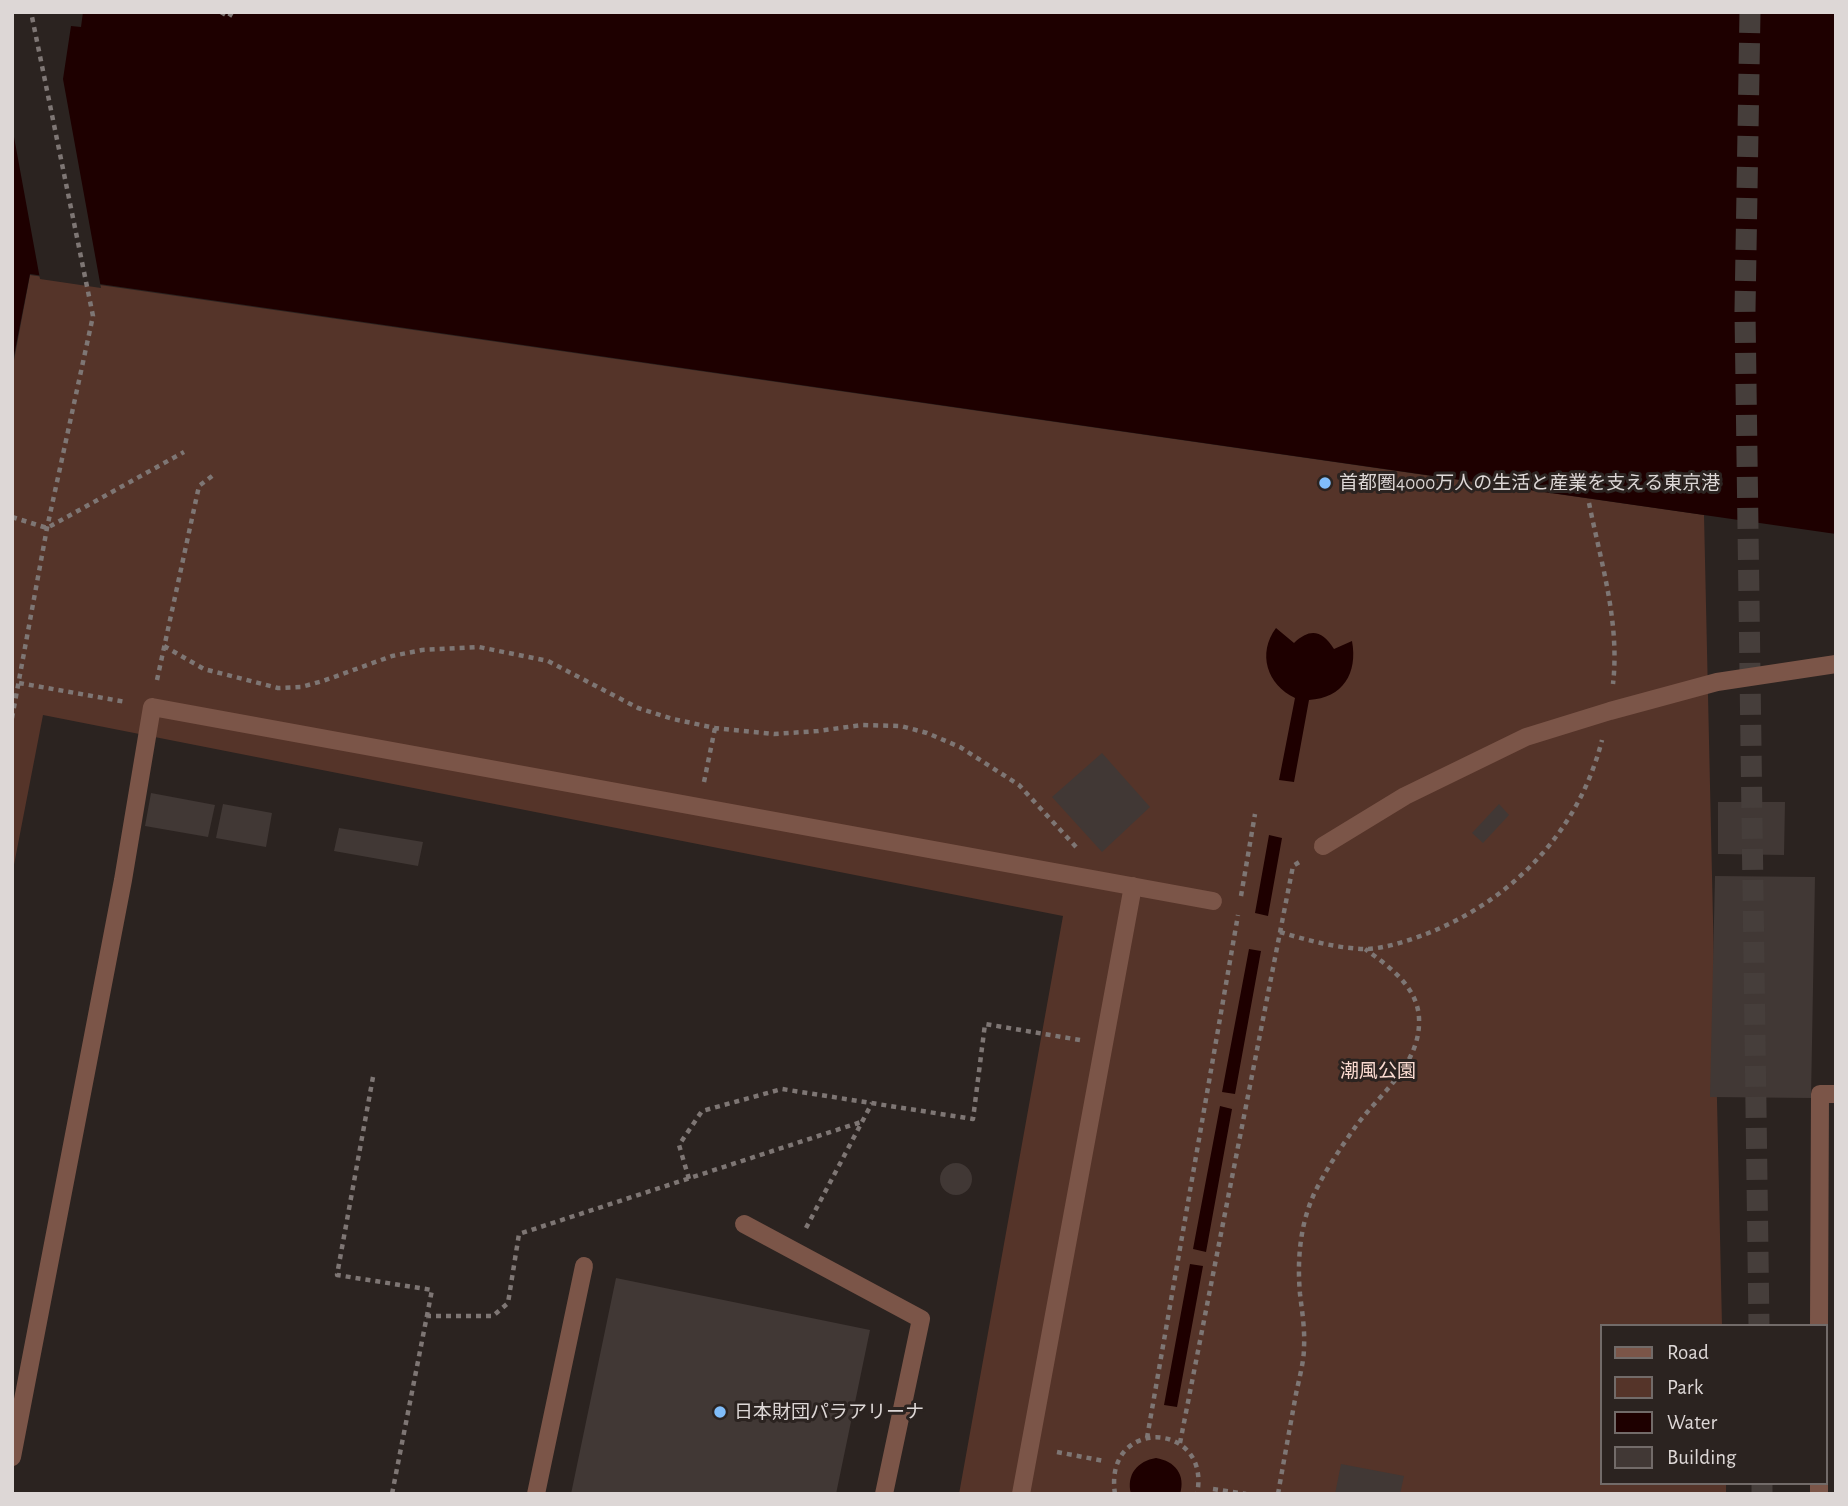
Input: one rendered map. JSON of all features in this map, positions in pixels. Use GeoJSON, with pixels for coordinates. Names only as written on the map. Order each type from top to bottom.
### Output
{"type":"FeatureCollection","features":[{"type":"Feature","properties":{"kind":"street"},"geometry":{"type":"LineString","coordinates":[[1323,846],[1405,796],[1526,737],[1717,682],[1831,664]]}},
{"type":"Feature","properties":{"kind":"street"},"geometry":{"type":"LineString","coordinates":[[12,1457],[123,880],[152,707],[1213,901]]}},
{"type":"Feature","properties":{"kind":"street"},"geometry":{"type":"LineString","coordinates":[[1021,1494],[1133,886]]}},
{"type":"Feature","properties":{"kind":"street"},"geometry":{"type":"LineString","coordinates":[[1819,1324],[1820,1094],[1836,1094]]}},
{"type":"Feature","properties":{"kind":"street"},"geometry":{"type":"LineString","coordinates":[[744,1224],[921,1319],[884,1494]]}},
{"type":"Feature","properties":{"kind":"street"},"geometry":{"type":"LineString","coordinates":[[536,1494],[584,1266]]}},
{"type":"Feature","properties":{"kind":"path"},"geometry":{"type":"LineString","coordinates":[[12,718],[47,528],[93,316],[31,12]]}},
{"type":"Feature","properties":{"kind":"path"},"geometry":{"type":"LineString","coordinates":[[221,12],[229,17],[232,12]]}},
{"type":"Feature","properties":{"kind":"path"},"geometry":{"type":"LineString","coordinates":[[12,517],[47,528],[184,452]]}},
{"type":"Feature","properties":{"kind":"path"},"geometry":{"type":"LineString","coordinates":[[19,683],[152,707],[199,486],[216,473]]}},
{"type":"Feature","properties":{"kind":"path"},"geometry":{"type":"LineString","coordinates":[[1280,933],[1365,949],[1417,937],[1457,921],[1495,898],[1516,879],[1546,848],[1577,808],[1589,785],[1610,711],[1615,661],[1613,614],[1589,503]]}},
{"type":"Feature","properties":{"kind":"path"},"geometry":{"type":"LineString","coordinates":[[164,646],[204,669],[278,688],[301,687],[323,681],[392,656],[422,650],[480,647],[548,662],[638,708],[715,728],[743,732],[793,733],[882,724],[927,733],[960,747],[1019,785],[1107,881]]}},
{"type":"Feature","properties":{"kind":"path"},"geometry":{"type":"LineString","coordinates":[[708,764],[715,728]]}},
{"type":"Feature","properties":{"kind":"path"},"geometry":{"type":"LineString","coordinates":[[1147,1438],[1255,814]]}},
{"type":"Feature","properties":{"kind":"path"},"geometry":{"type":"LineString","coordinates":[[1180,1443],[1293,866],[1323,846]]}},
{"type":"Feature","properties":{"kind":"path"},"geometry":{"type":"LineString","coordinates":[[1278,1494],[1304,1347],[1299,1262],[1306,1216],[1331,1164],[1356,1126],[1400,1074],[1411,1055],[1420,1022],[1416,1006],[1395,971],[1365,949]]}},
{"type":"Feature","properties":{"kind":"path"},"geometry":{"type":"LineString","coordinates":[[689,1179],[679,1145],[702,1111],[782,1089],[973,1118],[985,1024],[1105,1044]]}},
{"type":"Feature","properties":{"kind":"path"},"geometry":{"type":"LineString","coordinates":[[373,1077],[337,1275],[432,1290],[392,1494]]}},
{"type":"Feature","properties":{"kind":"path"},"geometry":{"type":"LineString","coordinates":[[794,1251],[872,1102]]}},
{"type":"Feature","properties":{"kind":"path"},"geometry":{"type":"LineString","coordinates":[[426,1316],[493,1316],[508,1303],[519,1234],[861,1122]]}},
{"type":"Feature","properties":{"kind":"path"},"geometry":{"type":"LineString","coordinates":[[1115,1494],[1112,1479],[1124,1450],[1136,1441],[1166,1437],[1180,1443],[1191,1454],[1198,1467],[1197,1494]]}},
{"type":"Feature","properties":{"kind":"path"},"geometry":{"type":"LineString","coordinates":[[1030,1447],[1104,1461]]}},
{"type":"Feature","properties":{"kind":"path"},"geometry":{"type":"LineString","coordinates":[[1213,1489],[1246,1494]]}},
{"type":"Feature","properties":{"kind":"green space","name":"潮風公園"},"geometry":{"type":"Polygon","coordinates":[[[30,275],[1704,515],[1722,1324],[1600,1324],[1600,1485],[1726,1485],[1726,1494],[959,1494],[1063,916],[43,715],[12,875],[12,371],[30,275]]]}},
{"type":"Feature","properties":{"kind":"water"},"geometry":{"type":"Polygon","coordinates":[[[12,12],[1836,12],[1836,534],[30,274],[12,366],[12,12]]]}},
{"type":"Feature","properties":{"kind":"water"},"geometry":{"type":"Polygon","coordinates":[[[1276,628],[1294,643],[1311,633],[1325,638],[1334,649],[1352,641],[1353,663],[1346,682],[1331,694],[1309,700],[1294,782],[1279,780],[1295,698],[1278,685],[1268,667],[1267,648],[1276,628]]]}},
{"type":"Feature","properties":{"kind":"water"},"geometry":{"type":"Polygon","coordinates":[[[1269,835],[1282,838],[1268,916],[1255,913],[1269,835]]]}},
{"type":"Feature","properties":{"kind":"water"},"geometry":{"type":"Polygon","coordinates":[[[1249,949],[1261,951],[1235,1094],[1222,1092],[1249,949]]]}},
{"type":"Feature","properties":{"kind":"water"},"geometry":{"type":"Polygon","coordinates":[[[1220,1106],[1232,1109],[1206,1252],[1193,1249],[1220,1106]]]}},
{"type":"Feature","properties":{"kind":"water"},"geometry":{"type":"Polygon","coordinates":[[[1190,1264],[1203,1266],[1177,1407],[1164,1405],[1190,1264]]]}},
{"type":"Feature","properties":{"kind":"water"},"geometry":{"type":"Polygon","coordinates":[[[1156,1458],[1169,1462],[1177,1470],[1181,1481],[1180,1494],[1131,1494],[1130,1480],[1135,1470],[1144,1462],[1156,1458]]]}},
{"type":"Feature","properties":{"kind":"pier"},"geometry":{"type":"Polygon","coordinates":[[[12,12],[83,12],[81,27],[71,26],[63,79],[101,288],[40,279],[12,126],[12,12]]]}},
{"type":"Feature","properties":{"kind":"building"},"geometry":{"type":"Polygon","coordinates":[[[1102,753],[1150,807],[1102,852],[1052,797],[1102,753]]]}},
{"type":"Feature","properties":{"kind":"building"},"geometry":{"type":"Polygon","coordinates":[[[151,793],[215,805],[208,837],[145,826],[151,793]]]}},
{"type":"Feature","properties":{"kind":"building"},"geometry":{"type":"Polygon","coordinates":[[[1718,802],[1785,802],[1784,855],[1718,854],[1718,802]]]}},
{"type":"Feature","properties":{"kind":"building"},"geometry":{"type":"Polygon","coordinates":[[[223,804],[272,813],[266,847],[216,838],[223,804]]]}},
{"type":"Feature","properties":{"kind":"building"},"geometry":{"type":"Polygon","coordinates":[[[1499,804],[1509,815],[1483,843],[1472,833],[1499,804]]]}},
{"type":"Feature","properties":{"kind":"building"},"geometry":{"type":"Polygon","coordinates":[[[339,828],[423,842],[418,866],[334,851],[339,828]]]}},
{"type":"Feature","properties":{"kind":"building"},"geometry":{"type":"Polygon","coordinates":[[[1715,876],[1815,877],[1811,1098],[1710,1097],[1715,876]]]}},
{"type":"Feature","properties":{"kind":"building"},"geometry":{"type":"Polygon","coordinates":[[[956,1163],[967,1168],[972,1179],[967,1190],[956,1195],[945,1190],[940,1179],[945,1168],[956,1163]]]}},
{"type":"Feature","properties":{"kind":"building","name":"日本財団パラアリーナ"},"geometry":{"type":"Polygon","coordinates":[[[616,1278],[870,1330],[836,1494],[571,1494],[616,1278]]]}},
{"type":"Feature","properties":{"kind":"building"},"geometry":{"type":"Polygon","coordinates":[[[1341,1464],[1404,1476],[1400,1494],[1335,1494],[1341,1464]]]}},
{"type":"Feature","properties":{"kind":"tunnel"},"geometry":{"type":"LineString","coordinates":[[1750,12],[1745,311],[1759,1324]]}},
{"type":"Feature","properties":{"kind":"tunnel"},"geometry":{"type":"LineString","coordinates":[[1762,1485],[1762,1494]]}},
{"type":"Feature","properties":{"kind":"place","name":"首都圏4000万人の生活と産業を支える東京港"},"geometry":{"type":"Point","coordinates":[1325,483]}},
{"type":"Feature","properties":{"kind":"place","name":"日本財団パラアリーナ"},"geometry":{"type":"Point","coordinates":[720,1412]}}]}
